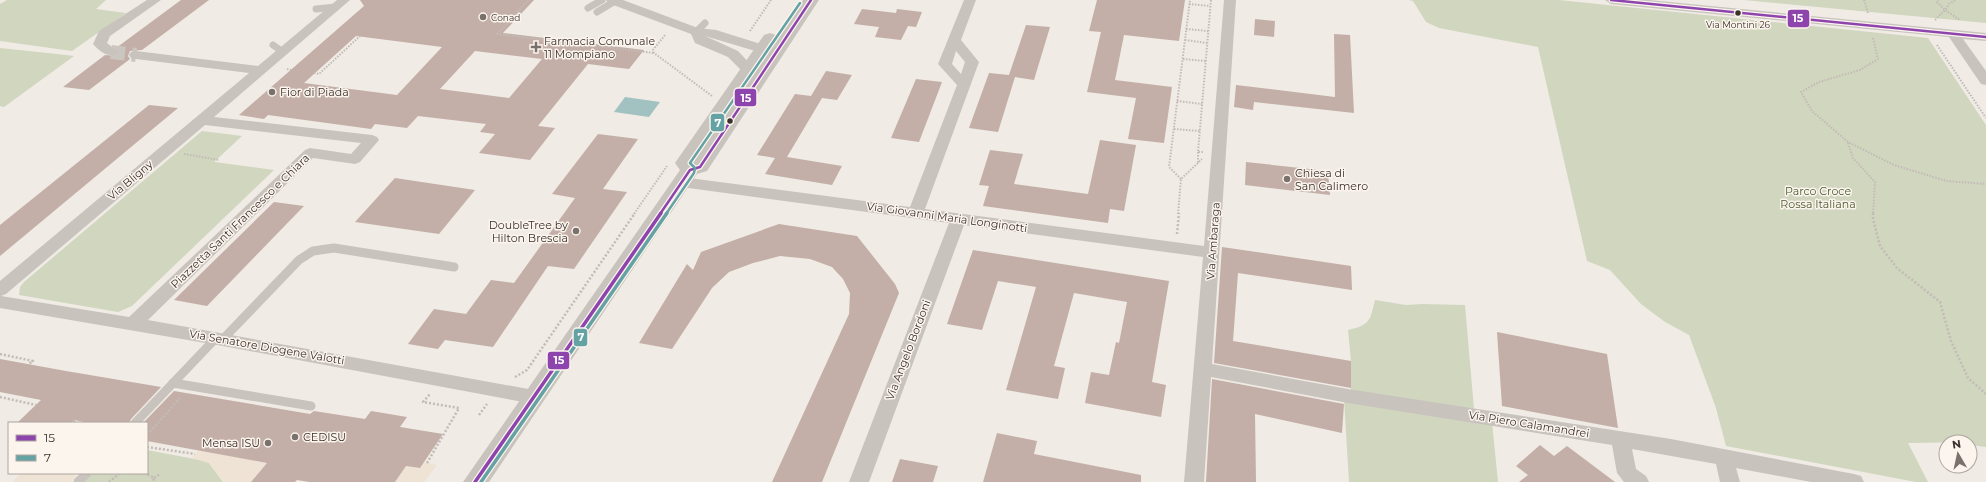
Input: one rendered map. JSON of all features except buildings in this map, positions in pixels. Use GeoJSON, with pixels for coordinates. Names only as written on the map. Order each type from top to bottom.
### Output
{"type":"FeatureCollection","features":[{"type":"Feature","properties":{"kind":"street"},"geometry":{"type":"LineString","coordinates":[[111,52],[100,44],[104,34],[155,0]]}},
{"type":"Feature","properties":{"kind":"street"},"geometry":{"type":"LineString","coordinates":[[614,0],[701,27],[711,33],[766,51],[767,58],[749,83],[750,91]]}},
{"type":"Feature","properties":{"kind":"street"},"geometry":{"type":"LineString","coordinates":[[685,176],[684,163],[796,0]]}},
{"type":"Feature","properties":{"kind":"street"},"geometry":{"type":"LineString","coordinates":[[475,482],[685,176],[700,167],[812,0]]}},
{"type":"Feature","properties":{"kind":"street"},"geometry":{"type":"LineString","coordinates":[[963,84],[945,64],[970,0]]}},
{"type":"Feature","properties":{"kind":"street","name":"Via Ambaraga"},"geometry":{"type":"LineString","coordinates":[[1194,482],[1230,0]]}},
{"type":"Feature","properties":{"kind":"street"},"geometry":{"type":"LineString","coordinates":[[1612,0],[1931,26],[1953,34],[1986,37]]}},
{"type":"Feature","properties":{"kind":"street","name":"Via Bligny"},"geometry":{"type":"LineString","coordinates":[[0,290],[261,70],[278,48],[340,3]]}},
{"type":"Feature","properties":{"kind":"street"},"geometry":{"type":"LineString","coordinates":[[701,27],[700,40],[733,54],[748,68]]}},
{"type":"Feature","properties":{"kind":"street"},"geometry":{"type":"LineString","coordinates":[[1953,34],[1986,81]]}},
{"type":"Feature","properties":{"kind":"street"},"geometry":{"type":"LineString","coordinates":[[916,213],[972,62],[954,40]]}},
{"type":"Feature","properties":{"kind":"street"},"geometry":{"type":"LineString","coordinates":[[136,55],[261,70]]}},
{"type":"Feature","properties":{"kind":"street","name":"Piazzetta Santi Francesco e Chiara"},"geometry":{"type":"LineString","coordinates":[[133,324],[310,153],[355,159],[372,140],[202,120]]}},
{"type":"Feature","properties":{"kind":"street","name":"Via Giovanni Maria Longinotti"},"geometry":{"type":"LineString","coordinates":[[685,176],[916,213],[1212,253]]}},
{"type":"Feature","properties":{"kind":"street","name":"Via Angelo Bordoni"},"geometry":{"type":"LineString","coordinates":[[859,482],[958,219]]}},
{"type":"Feature","properties":{"kind":"street","name":"Via Senatore Diogene Valotti"},"geometry":{"type":"LineString","coordinates":[[0,302],[220,338],[534,397]]}},
{"type":"Feature","properties":{"kind":"street","name":"Via Piero Calamandrei"},"geometry":{"type":"LineString","coordinates":[[1203,369],[1348,396],[1620,439],[1854,482]]}},
{"type":"Feature","properties":{"kind":"street"},"geometry":{"type":"LineString","coordinates":[[1620,439],[1627,474],[1639,482]]}},
{"type":"Feature","properties":{"kind":"street"},"geometry":{"type":"LineString","coordinates":[[1724,458],[1730,482]]}},
{"type":"Feature","properties":{"kind":"lane"},"geometry":{"type":"LineString","coordinates":[[588,8],[602,0]]}},
{"type":"Feature","properties":{"kind":"lane"},"geometry":{"type":"LineString","coordinates":[[597,12],[614,0]]}},
{"type":"Feature","properties":{"kind":"lane","name":"Via Bligny"},"geometry":{"type":"LineString","coordinates":[[316,9],[340,3]]}},
{"type":"Feature","properties":{"kind":"lane"},"geometry":{"type":"LineString","coordinates":[[136,422],[173,383],[299,260],[313,251],[334,248],[454,267]]}},
{"type":"Feature","properties":{"kind":"lane"},"geometry":{"type":"LineString","coordinates":[[173,383],[311,406]]}},
{"type":"Feature","properties":{"kind":"lane"},"geometry":{"type":"LineString","coordinates":[[78,482],[86,474]]}},
{"type":"Feature","properties":{"kind":"path"},"geometry":{"type":"LineString","coordinates":[[528,0],[497,34],[654,53],[714,97],[718,91]]}},
{"type":"Feature","properties":{"kind":"path"},"geometry":{"type":"LineString","coordinates":[[746,36],[771,0]]}},
{"type":"Feature","properties":{"kind":"path"},"geometry":{"type":"LineString","coordinates":[[1181,179],[1169,167],[1190,0]]}},
{"type":"Feature","properties":{"kind":"path"},"geometry":{"type":"LineString","coordinates":[[1198,163],[1211,0]]}},
{"type":"Feature","properties":{"kind":"path"},"geometry":{"type":"LineString","coordinates":[[1864,0],[1868,14]]}},
{"type":"Feature","properties":{"kind":"path"},"geometry":{"type":"LineString","coordinates":[[1938,0],[1937,2],[1945,10],[1965,24]]}},
{"type":"Feature","properties":{"kind":"path"},"geometry":{"type":"LineString","coordinates":[[1955,0],[1949,4],[1931,26],[1986,118]]}},
{"type":"Feature","properties":{"kind":"path"},"geometry":{"type":"LineString","coordinates":[[1189,4],[1210,6]]}},
{"type":"Feature","properties":{"kind":"path"},"geometry":{"type":"LineString","coordinates":[[1186,29],[1208,32]]}},
{"type":"Feature","properties":{"kind":"path"},"geometry":{"type":"LineString","coordinates":[[654,53],[653,50],[665,35]]}},
{"type":"Feature","properties":{"kind":"path"},"geometry":{"type":"LineString","coordinates":[[314,73],[319,74],[360,36]]}},
{"type":"Feature","properties":{"kind":"path"},"geometry":{"type":"LineString","coordinates":[[1873,37],[1878,59],[1860,70],[1819,82],[1801,92],[1812,111],[1848,142],[1894,166],[1947,181],[1986,184]]}},
{"type":"Feature","properties":{"kind":"path"},"geometry":{"type":"LineString","coordinates":[[352,39],[356,40]]}},
{"type":"Feature","properties":{"kind":"path"},"geometry":{"type":"LineString","coordinates":[[1185,40],[1207,43]]}},
{"type":"Feature","properties":{"kind":"path"},"geometry":{"type":"LineString","coordinates":[[1182,59],[1206,61]]}},
{"type":"Feature","properties":{"kind":"path"},"geometry":{"type":"LineString","coordinates":[[1177,101],[1202,104]]}},
{"type":"Feature","properties":{"kind":"path"},"geometry":{"type":"LineString","coordinates":[[1174,129],[1200,131]]}},
{"type":"Feature","properties":{"kind":"path"},"geometry":{"type":"LineString","coordinates":[[1848,142],[1853,158],[1875,182],[1873,219],[1880,246],[1897,268],[1940,302],[1951,341],[1968,378],[1986,394]]}},
{"type":"Feature","properties":{"kind":"path"},"geometry":{"type":"LineString","coordinates":[[1176,238],[1181,179],[1208,153],[1198,152]]}},
{"type":"Feature","properties":{"kind":"path"},"geometry":{"type":"LineString","coordinates":[[181,154],[219,160]]}},
{"type":"Feature","properties":{"kind":"path"},"geometry":{"type":"LineString","coordinates":[[512,377],[517,376],[526,370],[670,162]]}},
{"type":"Feature","properties":{"kind":"path"},"geometry":{"type":"LineString","coordinates":[[0,354],[33,360],[29,364]]}},
{"type":"Feature","properties":{"kind":"path"},"geometry":{"type":"LineString","coordinates":[[148,434],[192,386]]}},
{"type":"Feature","properties":{"kind":"path"},"geometry":{"type":"LineString","coordinates":[[427,463],[459,408],[423,402],[430,394]]}},
{"type":"Feature","properties":{"kind":"path"},"geometry":{"type":"LineString","coordinates":[[0,398],[36,405]]}},
{"type":"Feature","properties":{"kind":"path"},"geometry":{"type":"LineString","coordinates":[[148,446],[195,454]]}},
{"type":"Feature","properties":{"kind":"path"},"geometry":{"type":"LineString","coordinates":[[109,482],[119,474]]}},
{"type":"Feature","properties":{"kind":"path"},"geometry":{"type":"LineString","coordinates":[[154,480],[160,474]]}},
{"type":"Feature","properties":{"kind":"green space"},"geometry":{"type":"Polygon","coordinates":[[[7,0],[106,0],[96,9],[126,13],[72,51],[0,41],[0,4],[7,0]]]}},
{"type":"Feature","properties":{"kind":"green space","name":"Parco Croce Rossa Italiana"},"geometry":{"type":"Polygon","coordinates":[[[1409,0],[1559,0],[1928,38],[1986,125],[1986,447],[1978,446],[1978,434],[1938,434],[1938,443],[1908,443],[1928,482],[1916,482],[1726,446],[1716,408],[1689,335],[1665,322],[1641,304],[1610,270],[1587,261],[1538,47],[1439,28],[1426,22],[1413,1],[1409,0]]]}},
{"type":"Feature","properties":{"kind":"green space"},"geometry":{"type":"Polygon","coordinates":[[[1744,0],[1986,0],[1986,23],[1744,0]]]}},
{"type":"Feature","properties":{"kind":"green space"},"geometry":{"type":"Polygon","coordinates":[[[0,48],[74,56],[4,107],[0,106],[0,48]]]}},
{"type":"Feature","properties":{"kind":"green space"},"geometry":{"type":"Polygon","coordinates":[[[202,131],[242,136],[214,162],[274,170],[132,306],[118,312],[19,295],[20,287],[24,282],[202,131]]]}},
{"type":"Feature","properties":{"kind":"green space"},"geometry":{"type":"Polygon","coordinates":[[[1375,300],[1406,305],[1465,305],[1474,409],[1351,393],[1351,361],[1348,330],[1361,326],[1368,321],[1372,313],[1375,300]]]}},
{"type":"Feature","properties":{"kind":"green space"},"geometry":{"type":"Polygon","coordinates":[[[1344,399],[1492,422],[1498,482],[1349,482],[1344,399]]]}},
{"type":"Feature","properties":{"kind":"green space"},"geometry":{"type":"Polygon","coordinates":[[[148,450],[209,463],[223,482],[83,482],[91,474],[148,474],[148,450]]]}},
{"type":"Feature","properties":{"kind":"shaded area"},"geometry":{"type":"Polygon","coordinates":[[[199,450],[267,463],[251,482],[223,482],[209,463],[192,458],[199,450]]]}},
{"type":"Feature","properties":{"kind":"shaded area"},"geometry":{"type":"Polygon","coordinates":[[[424,462],[437,465],[424,482],[395,482],[406,466],[420,468],[424,462]]]}},
{"type":"Feature","properties":{"kind":"shaded area"},"geometry":{"type":"Polygon","coordinates":[[[20,474],[70,474],[77,476],[72,482],[12,482],[20,474]]]}},
{"type":"Feature","properties":{"kind":"water"},"geometry":{"type":"Polygon","coordinates":[[[625,97],[660,102],[649,117],[614,112],[625,97]]]}},
{"type":"Feature","properties":{"kind":"tunnel"},"geometry":{"type":"LineString","coordinates":[[111,52],[136,55]]}},
{"type":"Feature","properties":{"kind":"transit line","name":"15"},"geometry":{"type":"LineString","coordinates":[[475,482],[690,170],[700,167],[811,0]]}},
{"type":"Feature","properties":{"kind":"transit line","name":"15"},"geometry":{"type":"LineString","coordinates":[[1611,0],[1986,37]]}},
{"type":"Feature","properties":{"kind":"transit line","name":"7"},"geometry":{"type":"LineString","coordinates":[[481,482],[694,173],[695,168],[690,163],[800,3]]}},
{"type":"Feature","properties":{"kind":"place","name":"Via Montini 26"},"geometry":{"type":"Point","coordinates":[1738,13]}},
{"type":"Feature","properties":{"kind":"place","name":"Conad"},"geometry":{"type":"Point","coordinates":[483,17]}},
{"type":"Feature","properties":{"kind":"place","name":"Farmacia Comunale 11 Mompiano"},"geometry":{"type":"Point","coordinates":[536,47]}},
{"type":"Feature","properties":{"kind":"place","name":"Fior di Piada"},"geometry":{"type":"Point","coordinates":[272,92]}},
{"type":"Feature","properties":{"kind":"place","name":"Chiesa di San Calimero"},"geometry":{"type":"Point","coordinates":[1287,179]}},
{"type":"Feature","properties":{"kind":"place","name":"DoubleTree by Hilton Brescia"},"geometry":{"type":"Point","coordinates":[576,231]}},
{"type":"Feature","properties":{"kind":"place","name":"CEDISU"},"geometry":{"type":"Point","coordinates":[295,437]}},
{"type":"Feature","properties":{"kind":"place","name":"Mensa ISU"},"geometry":{"type":"Point","coordinates":[268,443]}}]}
